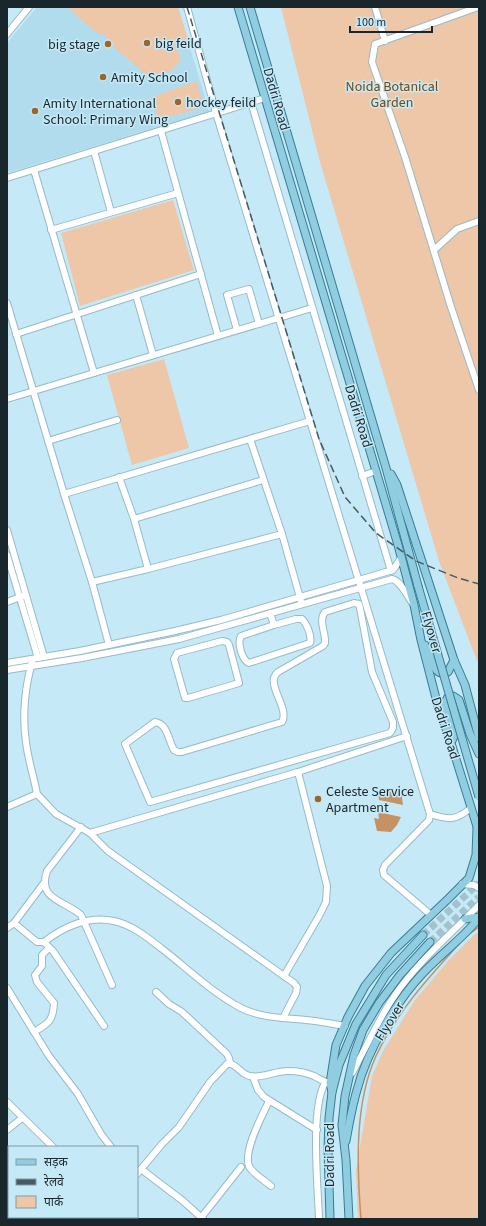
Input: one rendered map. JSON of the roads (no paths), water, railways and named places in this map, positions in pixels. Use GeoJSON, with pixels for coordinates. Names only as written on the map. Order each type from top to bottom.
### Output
{"type":"FeatureCollection","features":[{"type":"Feature","properties":{"kind":"main road","name":"Dadri Road"},"geometry":{"type":"LineString","coordinates":[[238,7],[401,558],[414,605],[421,640],[438,706],[479,833]]}},
{"type":"Feature","properties":{"kind":"main road","name":"Dadri Road"},"geometry":{"type":"LineString","coordinates":[[250,7],[386,468]]}},
{"type":"Feature","properties":{"kind":"main road","name":"Flyover"},"geometry":{"type":"LineString","coordinates":[[386,468],[479,797]]}},
{"type":"Feature","properties":{"kind":"main road"},"geometry":{"type":"LineString","coordinates":[[386,468],[397,485],[454,660],[465,685],[479,738]]}},
{"type":"Feature","properties":{"kind":"main road"},"geometry":{"type":"LineString","coordinates":[[421,640],[430,653],[435,668],[438,672],[448,672],[454,660]]}},
{"type":"Feature","properties":{"kind":"main road"},"geometry":{"type":"LineString","coordinates":[[451,743],[454,736],[444,704],[448,697],[453,696],[459,700],[470,734],[479,754]]}},
{"type":"Feature","properties":{"kind":"main road"},"geometry":{"type":"LineString","coordinates":[[332,1092],[328,1083],[336,1045],[367,983],[391,953],[469,878],[475,862],[477,826]]}},
{"type":"Feature","properties":{"kind":"main road","name":"Flyover"},"geometry":{"type":"LineString","coordinates":[[344,1149],[357,1089],[374,1045],[385,1026],[423,972],[479,918]]}},
{"type":"Feature","properties":{"kind":"main road"},"geometry":{"type":"LineString","coordinates":[[465,919],[479,918]]}},
{"type":"Feature","properties":{"kind":"main road"},"geometry":{"type":"LineString","coordinates":[[332,1092],[339,1065],[356,1024],[386,975],[423,935]]}},
{"type":"Feature","properties":{"kind":"main road","name":"Dadri Road"},"geometry":{"type":"LineString","coordinates":[[349,1219],[346,1160],[342,1125],[345,1096],[354,1055],[363,1030],[380,1003],[400,975],[430,942]]}},
{"type":"Feature","properties":{"kind":"main road","name":"Dadri Road"},"geometry":{"type":"LineString","coordinates":[[330,1219],[328,1149],[332,1092]]}},
{"type":"Feature","properties":{"kind":"street"},"geometry":{"type":"LineString","coordinates":[[7,34],[29,7]]}},
{"type":"Feature","properties":{"kind":"street"},"geometry":{"type":"LineString","coordinates":[[187,7],[216,113],[430,814],[428,820],[385,865],[383,870],[384,874],[431,915]]}},
{"type":"Feature","properties":{"kind":"street"},"geometry":{"type":"LineString","coordinates":[[375,7],[385,41]]}},
{"type":"Feature","properties":{"kind":"street"},"geometry":{"type":"LineString","coordinates":[[478,7],[467,9],[375,44],[372,62],[479,390]]}},
{"type":"Feature","properties":{"kind":"street"},"geometry":{"type":"LineString","coordinates":[[7,178],[265,98]]}},
{"type":"Feature","properties":{"kind":"street"},"geometry":{"type":"LineString","coordinates":[[251,102],[391,571]]}},
{"type":"Feature","properties":{"kind":"street"},"geometry":{"type":"LineString","coordinates":[[161,130],[218,336]]}},
{"type":"Feature","properties":{"kind":"street"},"geometry":{"type":"LineString","coordinates":[[94,151],[111,212]]}},
{"type":"Feature","properties":{"kind":"street"},"geometry":{"type":"LineString","coordinates":[[34,170],[94,373]]}},
{"type":"Feature","properties":{"kind":"street"},"geometry":{"type":"LineString","coordinates":[[51,230],[178,193]]}},
{"type":"Feature","properties":{"kind":"street"},"geometry":{"type":"LineString","coordinates":[[434,250],[457,229],[479,221]]}},
{"type":"Feature","properties":{"kind":"street"},"geometry":{"type":"LineString","coordinates":[[16,334],[201,274]]}},
{"type":"Feature","properties":{"kind":"street"},"geometry":{"type":"LineString","coordinates":[[237,330],[227,295],[249,288],[259,324]]}},
{"type":"Feature","properties":{"kind":"street"},"geometry":{"type":"LineString","coordinates":[[136,295],[153,355]]}},
{"type":"Feature","properties":{"kind":"street"},"geometry":{"type":"LineString","coordinates":[[7,302],[64,494],[92,582],[109,645]]}},
{"type":"Feature","properties":{"kind":"street"},"geometry":{"type":"LineString","coordinates":[[7,399],[312,308]]}},
{"type":"Feature","properties":{"kind":"street"},"geometry":{"type":"LineString","coordinates":[[48,441],[117,420]]}},
{"type":"Feature","properties":{"kind":"street"},"geometry":{"type":"LineString","coordinates":[[64,494],[310,421]]}},
{"type":"Feature","properties":{"kind":"street"},"geometry":{"type":"LineString","coordinates":[[250,438],[282,534],[301,601]]}},
{"type":"Feature","properties":{"kind":"street"},"geometry":{"type":"LineString","coordinates":[[362,476],[376,471]]}},
{"type":"Feature","properties":{"kind":"street"},"geometry":{"type":"LineString","coordinates":[[120,477],[148,569]]}},
{"type":"Feature","properties":{"kind":"street"},"geometry":{"type":"LineString","coordinates":[[134,519],[263,480]]}},
{"type":"Feature","properties":{"kind":"street"},"geometry":{"type":"LineString","coordinates":[[7,530],[44,657]]}},
{"type":"Feature","properties":{"kind":"street"},"geometry":{"type":"LineString","coordinates":[[92,582],[282,534]]}},
{"type":"Feature","properties":{"kind":"street"},"geometry":{"type":"LineString","coordinates":[[7,555],[36,659]]}},
{"type":"Feature","properties":{"kind":"street"},"geometry":{"type":"LineString","coordinates":[[7,664],[175,632],[301,601],[360,584],[391,571],[395,568],[401,558]]}},
{"type":"Feature","properties":{"kind":"street"},"geometry":{"type":"LineString","coordinates":[[360,584],[393,579],[399,583],[414,605]]}},
{"type":"Feature","properties":{"kind":"street"},"geometry":{"type":"LineString","coordinates":[[7,602],[27,595]]}},
{"type":"Feature","properties":{"kind":"street"},"geometry":{"type":"LineString","coordinates":[[7,670],[82,658],[179,639],[270,613],[301,601]]}},
{"type":"Feature","properties":{"kind":"street"},"geometry":{"type":"LineString","coordinates":[[354,603],[358,604],[360,608],[372,672],[377,683],[393,722],[393,728],[390,733],[150,802],[124,744],[155,722],[164,726],[174,750],[178,752],[282,722],[284,716],[274,677],[278,672],[323,646],[326,639],[322,616],[325,612],[354,603]]}},
{"type":"Feature","properties":{"kind":"street"},"geometry":{"type":"LineString","coordinates":[[270,613],[274,625]]}},
{"type":"Feature","properties":{"kind":"street"},"geometry":{"type":"LineString","coordinates":[[296,619],[302,619],[305,621],[310,637],[310,643],[249,663],[246,662],[239,642],[241,636],[274,625],[296,619]]}},
{"type":"Feature","properties":{"kind":"street"},"geometry":{"type":"LineString","coordinates":[[219,628],[222,641]]}},
{"type":"Feature","properties":{"kind":"street"},"geometry":{"type":"LineString","coordinates":[[222,641],[227,642],[229,645],[239,683],[185,698],[174,656],[177,653],[222,641]]}},
{"type":"Feature","properties":{"kind":"street"},"geometry":{"type":"LineString","coordinates":[[36,659],[31,666],[26,696],[24,724],[26,744],[38,794],[56,814],[90,833],[108,851],[294,983],[297,987],[296,993],[282,1018]]}},
{"type":"Feature","properties":{"kind":"street"},"geometry":{"type":"LineString","coordinates":[[372,672],[385,667]]}},
{"type":"Feature","properties":{"kind":"street"},"geometry":{"type":"LineString","coordinates":[[377,683],[389,678]]}},
{"type":"Feature","properties":{"kind":"street"},"geometry":{"type":"LineString","coordinates":[[90,833],[298,772],[407,736]]}},
{"type":"Feature","properties":{"kind":"street"},"geometry":{"type":"LineString","coordinates":[[284,976],[326,902],[327,886],[298,772]]}},
{"type":"Feature","properties":{"kind":"street"},"geometry":{"type":"LineString","coordinates":[[7,807],[38,794]]}},
{"type":"Feature","properties":{"kind":"street"},"geometry":{"type":"LineString","coordinates":[[430,814],[453,819],[462,816],[471,808]]}},
{"type":"Feature","properties":{"kind":"street"},"geometry":{"type":"LineString","coordinates":[[7,928],[14,923],[44,883],[47,871],[81,827]]}},
{"type":"Feature","properties":{"kind":"street"},"geometry":{"type":"LineString","coordinates":[[44,883],[45,888],[50,895],[76,911],[84,921],[112,985]]}},
{"type":"Feature","properties":{"kind":"street"},"geometry":{"type":"LineString","coordinates":[[462,884],[474,885],[479,888]]}},
{"type":"Feature","properties":{"kind":"street"},"geometry":{"type":"LineString","coordinates":[[349,1078],[376,1024],[393,997],[414,971],[479,905]]}},
{"type":"Feature","properties":{"kind":"street"},"geometry":{"type":"LineString","coordinates":[[14,923],[37,942],[44,942],[68,927],[84,921],[113,920],[146,936],[216,992],[242,1008],[258,1014],[345,1026]]}},
{"type":"Feature","properties":{"kind":"street"},"geometry":{"type":"LineString","coordinates":[[44,942],[58,957],[104,1026]]}},
{"type":"Feature","properties":{"kind":"street"},"geometry":{"type":"LineString","coordinates":[[34,1032],[47,1024],[54,1015],[54,1003],[37,982],[35,975],[42,966],[42,955],[49,948]]}},
{"type":"Feature","properties":{"kind":"street"},"geometry":{"type":"LineString","coordinates":[[7,988],[49,1056],[78,1094],[101,1134],[110,1146]]}},
{"type":"Feature","properties":{"kind":"street"},"geometry":{"type":"LineString","coordinates":[[156,992],[169,1004],[182,1012],[227,1054],[230,1063],[246,1076],[253,1077],[289,1071],[314,1076],[328,1083],[322,1088],[318,1100],[317,1130],[319,1219]]}},
{"type":"Feature","properties":{"kind":"street"},"geometry":{"type":"LineString","coordinates":[[230,1063],[227,1064],[210,1082],[179,1127],[139,1171],[183,1201],[201,1218],[241,1167]]}},
{"type":"Feature","properties":{"kind":"street"},"geometry":{"type":"LineString","coordinates":[[253,1077],[258,1090],[270,1101],[317,1130]]}},
{"type":"Feature","properties":{"kind":"street"},"geometry":{"type":"LineString","coordinates":[[270,1101],[252,1140],[248,1159],[250,1168],[271,1186]]}},
{"type":"Feature","properties":{"kind":"street"},"geometry":{"type":"LineString","coordinates":[[7,1102],[52,1146]]}},
{"type":"Feature","properties":{"kind":"street"},"geometry":{"type":"LineString","coordinates":[[7,1130],[22,1118]]}},
{"type":"Feature","properties":{"kind":"waterway"},"geometry":{"type":"LineString","coordinates":[[468,935],[479,927]]}},
{"type":"Feature","properties":{"kind":"waterway"},"geometry":{"type":"LineString","coordinates":[[361,1219],[358,1158],[359,1136],[364,1095],[369,1075],[376,1056],[393,1025],[424,983],[459,944]]}},
{"type":"Feature","properties":{"kind":"tunnel"},"geometry":{"type":"LineString","coordinates":[[423,935],[479,883]]}},
{"type":"Feature","properties":{"kind":"tunnel"},"geometry":{"type":"LineString","coordinates":[[430,942],[479,897]]}},
{"type":"Feature","properties":{"kind":"railway"},"geometry":{"type":"LineString","coordinates":[[187,7],[319,439],[345,497],[376,533],[416,561],[458,578],[479,584]]}},
{"type":"Feature","properties":{"kind":"place","name":"big feild"},"geometry":{"type":"Point","coordinates":[147,43]}},
{"type":"Feature","properties":{"kind":"place","name":"big stage"},"geometry":{"type":"Point","coordinates":[108,44]}},
{"type":"Feature","properties":{"kind":"place","name":"Amity School"},"geometry":{"type":"Point","coordinates":[103,77]}},
{"type":"Feature","properties":{"kind":"place","name":"hockey feild"},"geometry":{"type":"Point","coordinates":[178,102]}},
{"type":"Feature","properties":{"kind":"place","name":"Amity International School: Primary Wing"},"geometry":{"type":"Point","coordinates":[35,111]}},
{"type":"Feature","properties":{"kind":"place","name":"Celeste Service Apartment"},"geometry":{"type":"Point","coordinates":[318,799]}},
{"type":"Feature","properties":{"kind":"park label","name":"Noida Botanical Garden"},"geometry":{"type":"Point","coordinates":[392,94]}}]}
